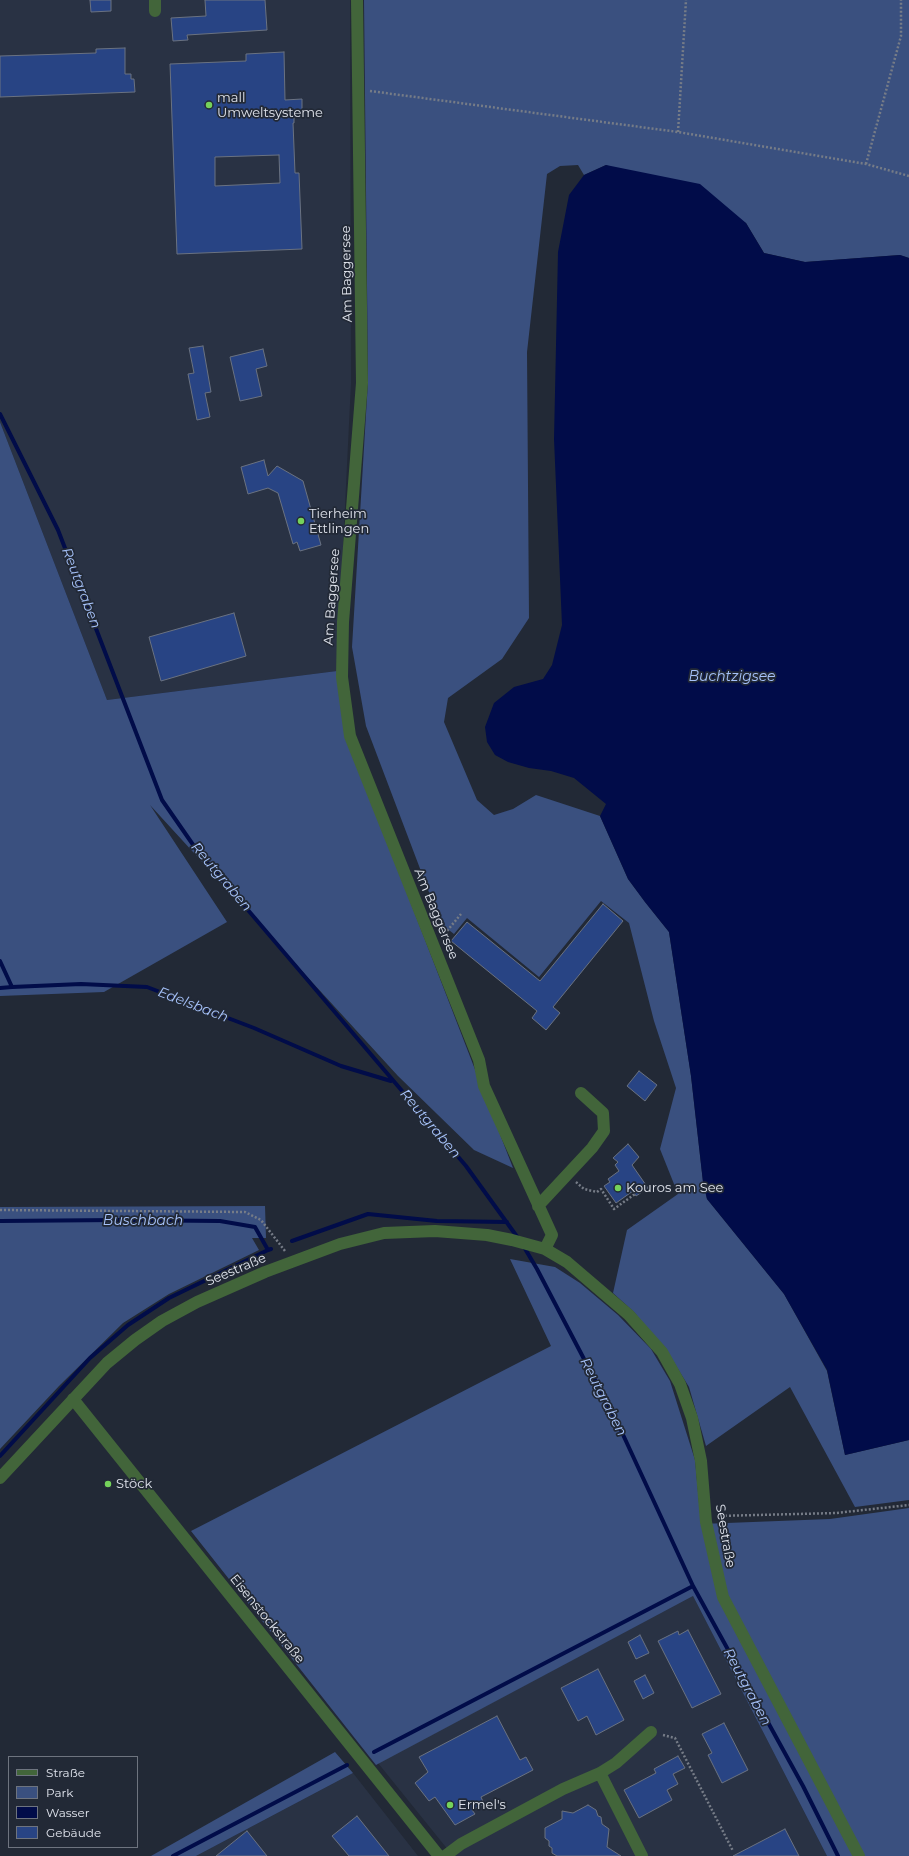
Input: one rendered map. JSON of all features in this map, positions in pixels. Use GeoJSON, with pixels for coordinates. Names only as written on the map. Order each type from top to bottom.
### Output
{"type":"FeatureCollection","features":[{"type":"Feature","properties":{"kind":"street","name":"Am Baggersee"},"geometry":{"type":"LineString","coordinates":[[357,0],[362,383],[343,622],[342,677],[350,736],[479,1060],[484,1086],[538,1206]]}},
{"type":"Feature","properties":{"kind":"street"},"geometry":{"type":"LineString","coordinates":[[539,1248],[552,1235],[538,1206],[592,1148],[604,1131],[603,1113],[581,1093]]}},
{"type":"Feature","properties":{"kind":"street","name":"Seestraße"},"geometry":{"type":"LineString","coordinates":[[0,1478],[107,1363],[162,1321],[197,1302],[265,1272],[340,1244],[384,1233],[435,1231],[487,1235],[512,1240],[539,1248],[567,1262],[629,1315],[662,1352],[680,1384],[692,1418],[701,1461],[706,1516],[712,1552],[723,1597],[859,1856]]}},
{"type":"Feature","properties":{"kind":"street","name":"Eisenstockstraße"},"geometry":{"type":"LineString","coordinates":[[73,1399],[439,1856]]}},
{"type":"Feature","properties":{"kind":"street"},"geometry":{"type":"LineString","coordinates":[[445,1856],[461,1844],[563,1790],[600,1773],[616,1763],[651,1732]]}},
{"type":"Feature","properties":{"kind":"street"},"geometry":{"type":"LineString","coordinates":[[600,1773],[642,1856]]}},
{"type":"Feature","properties":{"kind":"path"},"geometry":{"type":"LineString","coordinates":[[678,132],[686,0]]}},
{"type":"Feature","properties":{"kind":"path"},"geometry":{"type":"LineString","coordinates":[[866,164],[901,36],[901,0]]}},
{"type":"Feature","properties":{"kind":"path"},"geometry":{"type":"LineString","coordinates":[[358,89],[678,132],[866,164],[909,176]]}},
{"type":"Feature","properties":{"kind":"path"},"geometry":{"type":"LineString","coordinates":[[447,931],[461,914]]}},
{"type":"Feature","properties":{"kind":"path"},"geometry":{"type":"LineString","coordinates":[[580,1186],[597,1192],[601,1189],[614,1209],[635,1194]]}},
{"type":"Feature","properties":{"kind":"path"},"geometry":{"type":"LineString","coordinates":[[0,1210],[245,1212],[261,1220],[284,1248],[291,1262]]}},
{"type":"Feature","properties":{"kind":"path"},"geometry":{"type":"LineString","coordinates":[[706,1516],[836,1514],[909,1505]]}},
{"type":"Feature","properties":{"kind":"path"},"geometry":{"type":"LineString","coordinates":[[651,1732],[674,1738],[733,1850]]}},
{"type":"Feature","properties":{"kind":"shaded area"},"geometry":{"type":"Polygon","coordinates":[[[0,0],[350,0],[351,383],[337,671],[107,700],[0,422],[0,0]]]}},
{"type":"Feature","properties":{"kind":"shaded area"},"geometry":{"type":"Polygon","coordinates":[[[693,1596],[827,1856],[453,1856],[378,1763],[693,1596]]]}},
{"type":"Feature","properties":{"kind":"shaded area"},"geometry":{"type":"Polygon","coordinates":[[[353,1773],[418,1856],[196,1856],[353,1773]]]}},
{"type":"Feature","properties":{"kind":"green space"},"geometry":{"type":"Polygon","coordinates":[[[364,0],[909,0],[909,258],[900,255],[805,262],[764,253],[746,223],[606,165],[584,175],[578,165],[560,166],[547,174],[527,352],[529,618],[502,659],[448,698],[444,722],[477,800],[494,815],[513,809],[536,795],[600,816],[628,879],[669,932],[691,1076],[703,1182],[707,1199],[784,1294],[827,1371],[845,1455],[909,1440],[909,1500],[855,1507],[790,1387],[706,1446],[689,1387],[670,1356],[634,1312],[613,1293],[627,1230],[678,1194],[660,1149],[676,1088],[654,1021],[629,923],[601,901],[539,977],[467,918],[454,934],[441,924],[366,726],[352,647],[368,381],[364,0]]]}},
{"type":"Feature","properties":{"kind":"green space"},"geometry":{"type":"Polygon","coordinates":[[[0,422],[107,700],[337,671],[383,831],[513,1168],[474,1150],[398,1076],[150,805],[227,922],[104,992],[0,996],[0,422]]]}},
{"type":"Feature","properties":{"kind":"green space"},"geometry":{"type":"Polygon","coordinates":[[[265,1206],[266,1238],[252,1238],[259,1250],[169,1294],[123,1323],[59,1386],[0,1449],[0,1207],[265,1206]]]}},
{"type":"Feature","properties":{"kind":"green space"},"geometry":{"type":"Polygon","coordinates":[[[510,1259],[555,1267],[580,1283],[618,1315],[651,1349],[670,1381],[695,1460],[701,1524],[830,1519],[909,1508],[909,1856],[827,1856],[693,1596],[376,1765],[191,1531],[551,1346],[510,1259]]]}},
{"type":"Feature","properties":{"kind":"green space"},"geometry":{"type":"Polygon","coordinates":[[[335,1752],[353,1773],[196,1856],[151,1856],[335,1752]]]}},
{"type":"Feature","properties":{"kind":"water","name":"Buchtzigsee"},"geometry":{"type":"Polygon","coordinates":[[[606,165],[700,184],[746,223],[764,253],[805,262],[900,255],[909,258],[909,1440],[845,1455],[827,1370],[784,1294],[707,1199],[703,1182],[691,1076],[669,932],[628,879],[600,816],[606,804],[574,778],[551,771],[529,768],[508,762],[495,755],[487,742],[485,727],[494,703],[514,687],[543,679],[552,665],[562,625],[554,439],[558,252],[569,195],[584,175],[606,165]]]}},
{"type":"Feature","properties":{"kind":"building"},"geometry":{"type":"Polygon","coordinates":[[[90,0],[111,0],[111,11],[91,12],[90,0]]]}},
{"type":"Feature","properties":{"kind":"building"},"geometry":{"type":"Polygon","coordinates":[[[205,0],[265,0],[267,30],[187,35],[188,40],[173,41],[171,18],[206,16],[205,0]]]}},
{"type":"Feature","properties":{"kind":"building"},"geometry":{"type":"Polygon","coordinates":[[[125,48],[125,74],[131,74],[131,79],[134,79],[135,92],[0,97],[0,56],[96,53],[96,49],[125,48]]]}},
{"type":"Feature","properties":{"kind":"building"},"geometry":{"type":"Polygon","coordinates":[[[284,52],[285,100],[302,99],[302,111],[294,112],[293,123],[295,173],[299,173],[302,249],[177,254],[170,64],[246,61],[246,54],[284,52]],[[279,155],[215,157],[215,186],[280,183],[279,155]]]}},
{"type":"Feature","properties":{"kind":"building"},"geometry":{"type":"Polygon","coordinates":[[[203,346],[211,392],[205,393],[210,417],[197,420],[188,374],[194,373],[189,348],[203,346]]]}},
{"type":"Feature","properties":{"kind":"building"},"geometry":{"type":"Polygon","coordinates":[[[263,349],[267,366],[256,369],[262,396],[240,401],[230,357],[263,349]]]}},
{"type":"Feature","properties":{"kind":"building","name":"Tierheim Ettlingen"},"geometry":{"type":"Polygon","coordinates":[[[264,460],[268,476],[277,466],[303,481],[321,545],[300,551],[297,542],[293,544],[278,493],[268,488],[248,494],[241,467],[264,460]]]}},
{"type":"Feature","properties":{"kind":"building"},"geometry":{"type":"Polygon","coordinates":[[[234,613],[246,656],[161,681],[149,637],[234,613]]]}},
{"type":"Feature","properties":{"kind":"building"},"geometry":{"type":"Polygon","coordinates":[[[603,904],[623,921],[553,1007],[560,1013],[546,1030],[532,1018],[537,1011],[451,941],[467,922],[540,981],[603,904]]]}},
{"type":"Feature","properties":{"kind":"building"},"geometry":{"type":"Polygon","coordinates":[[[639,1071],[657,1085],[645,1101],[627,1086],[639,1071]]]}},
{"type":"Feature","properties":{"kind":"building"},"geometry":{"type":"Polygon","coordinates":[[[628,1144],[639,1157],[632,1165],[648,1188],[636,1196],[633,1191],[616,1203],[604,1186],[610,1182],[608,1179],[619,1171],[615,1165],[618,1162],[613,1158],[628,1144]]]}},
{"type":"Feature","properties":{"kind":"building"},"geometry":{"type":"Polygon","coordinates":[[[688,1630],[721,1694],[692,1708],[658,1641],[678,1631],[679,1635],[688,1630]]]}},
{"type":"Feature","properties":{"kind":"building"},"geometry":{"type":"Polygon","coordinates":[[[640,1635],[649,1653],[636,1659],[628,1642],[640,1635]]]}},
{"type":"Feature","properties":{"kind":"building"},"geometry":{"type":"Polygon","coordinates":[[[598,1669],[624,1720],[596,1735],[587,1716],[578,1721],[561,1688],[598,1669]]]}},
{"type":"Feature","properties":{"kind":"building"},"geometry":{"type":"Polygon","coordinates":[[[645,1675],[654,1693],[643,1699],[634,1681],[645,1675]]]}},
{"type":"Feature","properties":{"kind":"building"},"geometry":{"type":"Polygon","coordinates":[[[497,1716],[520,1760],[526,1757],[533,1770],[481,1797],[484,1804],[472,1810],[475,1814],[455,1825],[435,1797],[429,1801],[415,1783],[428,1772],[419,1757],[497,1716]]]}},
{"type":"Feature","properties":{"kind":"building"},"geometry":{"type":"Polygon","coordinates":[[[724,1723],[748,1770],[722,1783],[708,1755],[712,1753],[702,1734],[724,1723]]]}},
{"type":"Feature","properties":{"kind":"building"},"geometry":{"type":"Polygon","coordinates":[[[678,1756],[685,1768],[673,1774],[678,1784],[667,1790],[672,1800],[639,1818],[624,1790],[656,1773],[654,1769],[678,1756]]]}},
{"type":"Feature","properties":{"kind":"building"},"geometry":{"type":"Polygon","coordinates":[[[588,1805],[596,1810],[598,1816],[601,1817],[602,1824],[609,1829],[607,1847],[621,1856],[557,1856],[552,1853],[552,1848],[549,1846],[549,1841],[545,1838],[545,1828],[562,1819],[562,1811],[573,1813],[588,1805]]]}},
{"type":"Feature","properties":{"kind":"building"},"geometry":{"type":"Polygon","coordinates":[[[357,1816],[389,1856],[349,1856],[332,1836],[357,1816]]]}},
{"type":"Feature","properties":{"kind":"building"},"geometry":{"type":"Polygon","coordinates":[[[785,1829],[799,1856],[733,1856],[785,1829]]]}},
{"type":"Feature","properties":{"kind":"building"},"geometry":{"type":"Polygon","coordinates":[[[247,1831],[267,1856],[216,1856],[247,1831]]]}},
{"type":"Feature","properties":{"kind":"waterway","name":"Reutgraben"},"geometry":{"type":"LineString","coordinates":[[0,414],[58,530],[162,800],[196,849],[466,1166],[518,1238]]}},
{"type":"Feature","properties":{"kind":"waterway","name":"Edelsbach"},"geometry":{"type":"LineString","coordinates":[[0,961],[12,987],[81,984],[147,987],[254,1028],[341,1066],[391,1081]]}},
{"type":"Feature","properties":{"kind":"waterway"},"geometry":{"type":"LineString","coordinates":[[0,988],[12,987]]}},
{"type":"Feature","properties":{"kind":"waterway","name":"Buschbach"},"geometry":{"type":"LineString","coordinates":[[292,1241],[368,1214],[437,1221],[507,1222]]}},
{"type":"Feature","properties":{"kind":"waterway","name":"Buschbach"},"geometry":{"type":"LineString","coordinates":[[0,1221],[220,1221],[255,1227],[268,1250],[271,1249]]}},
{"type":"Feature","properties":{"kind":"waterway","name":"Reutgraben"},"geometry":{"type":"LineString","coordinates":[[524,1247],[619,1426],[693,1586],[803,1786],[838,1856]]}},
{"type":"Feature","properties":{"kind":"waterway"},"geometry":{"type":"LineString","coordinates":[[0,1456],[90,1358],[128,1325],[169,1298],[268,1250]]}},
{"type":"Feature","properties":{"kind":"waterway"},"geometry":{"type":"LineString","coordinates":[[374,1752],[693,1586]]}},
{"type":"Feature","properties":{"kind":"waterway"},"geometry":{"type":"LineString","coordinates":[[173,1856],[347,1765]]}},
{"type":"Feature","properties":{"kind":"place","name":"mall Umweltsysteme"},"geometry":{"type":"Point","coordinates":[209,105]}},
{"type":"Feature","properties":{"kind":"place","name":"Tierheim Ettlingen"},"geometry":{"type":"Point","coordinates":[301,521]}},
{"type":"Feature","properties":{"kind":"place","name":"Kouros am See"},"geometry":{"type":"Point","coordinates":[618,1188]}},
{"type":"Feature","properties":{"kind":"place","name":"Stöck"},"geometry":{"type":"Point","coordinates":[108,1484]}},
{"type":"Feature","properties":{"kind":"place","name":"Ermel's"},"geometry":{"type":"Point","coordinates":[450,1805]}}]}
